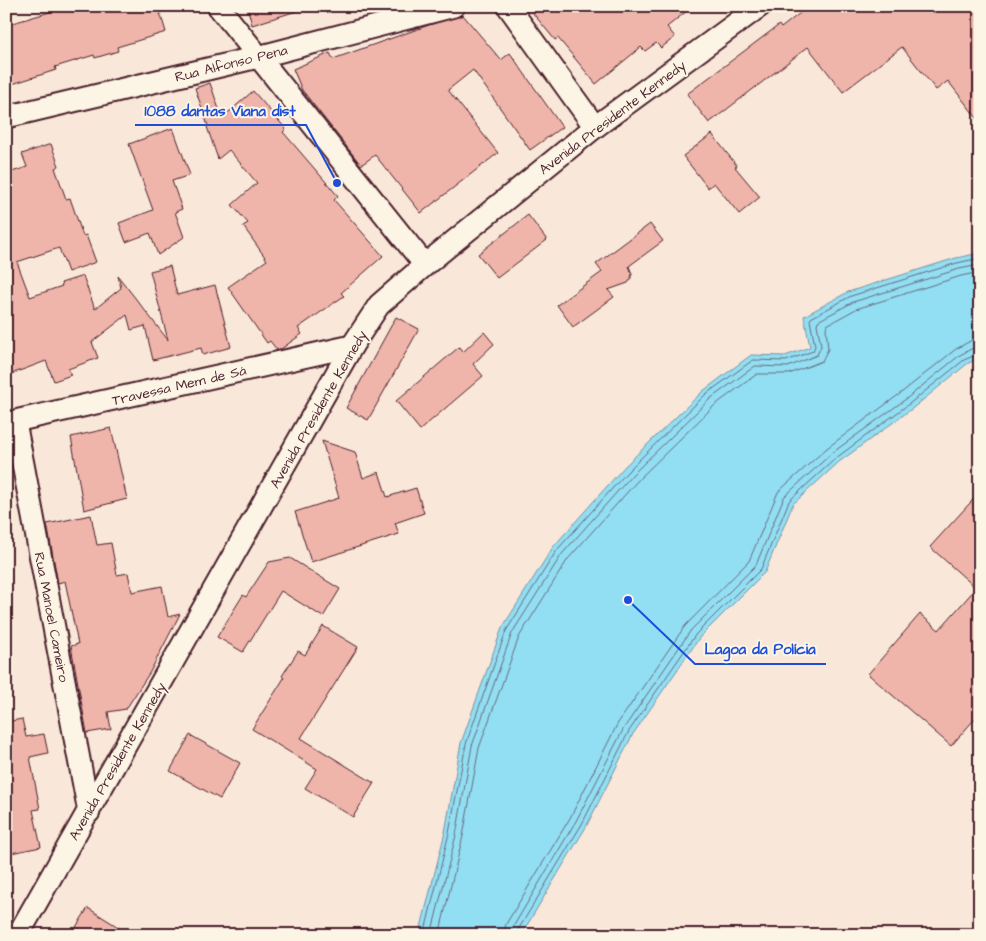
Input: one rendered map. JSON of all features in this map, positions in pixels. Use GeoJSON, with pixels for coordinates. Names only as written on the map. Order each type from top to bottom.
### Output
{"type":"FeatureCollection","features":[{"type":"Feature","properties":{"kind":"street"},"geometry":{"type":"LineString","coordinates":[[218,6],[425,265]]}},
{"type":"Feature","properties":{"kind":"street","name":"Rua Alfonso Pena"},"geometry":{"type":"LineString","coordinates":[[6,117],[258,57],[454,6]]}},
{"type":"Feature","properties":{"kind":"street"},"geometry":{"type":"LineString","coordinates":[[508,6],[595,127]]}},
{"type":"Feature","properties":{"kind":"street","name":"Avenida Presidente Kennedy"},"geometry":{"type":"LineString","coordinates":[[18,935],[352,346],[379,305],[425,265],[595,127],[760,6]]}},
{"type":"Feature","properties":{"kind":"street","name":"Travessa Mem de Sá"},"geometry":{"type":"LineString","coordinates":[[10,422],[352,346]]}},
{"type":"Feature","properties":{"kind":"street","name":"Rua Manoel Cameiro"},"geometry":{"type":"LineString","coordinates":[[10,422],[88,812]]}},
{"type":"Feature","properties":{"kind":"water"},"geometry":{"type":"Polygon","coordinates":[[[980,253],[980,357],[967,364],[913,408],[839,462],[793,504],[765,572],[700,637],[633,734],[586,827],[521,935],[419,935],[445,832],[461,743],[502,628],[553,547],[625,466],[703,391],[751,355],[785,356],[810,347],[804,316],[848,292],[956,258],[980,253]]]}},
{"type":"Feature","properties":{"kind":"building"},"geometry":{"type":"Polygon","coordinates":[[[70,6],[73,12],[93,6],[158,6],[166,32],[117,47],[118,51],[95,58],[94,55],[55,67],[56,70],[6,86],[6,25],[70,6]]]}},
{"type":"Feature","properties":{"kind":"building"},"geometry":{"type":"Polygon","coordinates":[[[247,6],[300,6],[300,10],[252,25],[247,6]]]}},
{"type":"Feature","properties":{"kind":"building"},"geometry":{"type":"Polygon","coordinates":[[[527,6],[693,6],[667,27],[675,37],[661,48],[656,43],[645,51],[641,47],[596,84],[558,38],[555,40],[527,6]]]}},
{"type":"Feature","properties":{"kind":"building"},"geometry":{"type":"Polygon","coordinates":[[[809,6],[980,6],[980,122],[948,81],[936,90],[902,47],[843,92],[808,47],[709,123],[687,94],[779,25],[781,28],[809,6]]]}},
{"type":"Feature","properties":{"kind":"building"},"geometry":{"type":"Polygon","coordinates":[[[463,15],[501,60],[510,53],[562,127],[530,150],[473,70],[448,90],[498,153],[421,213],[375,155],[361,165],[302,90],[293,69],[330,53],[333,59],[463,15]]]}},
{"type":"Feature","properties":{"kind":"building"},"geometry":{"type":"Polygon","coordinates":[[[210,83],[222,118],[253,91],[286,129],[283,132],[338,196],[334,200],[383,256],[341,293],[344,296],[298,328],[302,334],[281,349],[277,350],[270,341],[267,343],[228,287],[267,260],[243,226],[248,223],[232,205],[257,183],[229,150],[218,159],[195,88],[210,83]]]}},
{"type":"Feature","properties":{"kind":"building"},"geometry":{"type":"Polygon","coordinates":[[[173,128],[190,175],[172,181],[182,209],[175,212],[184,237],[158,255],[150,233],[126,242],[119,223],[153,210],[129,144],[173,128]]]}},
{"type":"Feature","properties":{"kind":"building"},"geometry":{"type":"Polygon","coordinates":[[[712,134],[737,166],[735,167],[760,197],[739,214],[714,183],[708,188],[683,156],[712,134]]]}},
{"type":"Feature","properties":{"kind":"building"},"geometry":{"type":"Polygon","coordinates":[[[51,144],[59,166],[55,168],[66,199],[70,198],[83,236],[86,235],[96,262],[68,272],[59,248],[17,262],[30,297],[62,286],[61,283],[83,276],[95,309],[121,288],[118,276],[168,340],[150,271],[170,266],[177,295],[215,285],[231,347],[203,355],[201,348],[153,360],[145,326],[131,330],[127,315],[92,342],[98,358],[68,369],[71,375],[54,381],[46,361],[6,376],[6,174],[27,167],[22,154],[51,144]]]}},
{"type":"Feature","properties":{"kind":"building"},"geometry":{"type":"Polygon","coordinates":[[[528,215],[547,240],[497,278],[478,254],[528,215]]]}},
{"type":"Feature","properties":{"kind":"building"},"geometry":{"type":"Polygon","coordinates":[[[650,224],[663,241],[629,266],[632,274],[628,283],[608,290],[614,297],[573,327],[557,305],[602,272],[596,264],[650,224]]]}},
{"type":"Feature","properties":{"kind":"building"},"geometry":{"type":"Polygon","coordinates":[[[396,317],[419,329],[368,420],[346,408],[396,317]]]}},
{"type":"Feature","properties":{"kind":"building"},"geometry":{"type":"Polygon","coordinates":[[[484,332],[494,344],[473,364],[483,376],[420,430],[396,401],[459,347],[463,352],[484,332]]]}},
{"type":"Feature","properties":{"kind":"building"},"geometry":{"type":"Polygon","coordinates":[[[111,428],[127,499],[84,510],[71,437],[111,428]]]}},
{"type":"Feature","properties":{"kind":"building"},"geometry":{"type":"Polygon","coordinates":[[[322,441],[355,452],[363,478],[379,472],[387,497],[416,488],[424,513],[395,523],[399,534],[311,562],[295,512],[339,498],[322,441]]]}},
{"type":"Feature","properties":{"kind":"building"},"geometry":{"type":"Polygon","coordinates":[[[980,492],[980,713],[951,746],[868,674],[920,614],[939,630],[976,588],[930,547],[980,492]]]}},
{"type":"Feature","properties":{"kind":"building"},"geometry":{"type":"Polygon","coordinates":[[[91,515],[97,545],[111,543],[117,575],[128,573],[132,592],[162,586],[168,617],[180,614],[150,672],[126,709],[108,712],[111,729],[87,733],[71,646],[78,644],[65,581],[58,583],[47,524],[91,515]]]}},
{"type":"Feature","properties":{"kind":"building"},"geometry":{"type":"Polygon","coordinates":[[[290,558],[340,589],[323,617],[281,591],[243,652],[217,637],[243,595],[246,597],[269,562],[290,558]]]}},
{"type":"Feature","properties":{"kind":"building"},"geometry":{"type":"Polygon","coordinates":[[[323,626],[358,647],[301,738],[374,783],[353,817],[305,788],[317,769],[252,729],[284,678],[282,676],[298,651],[305,655],[323,626]]]}},
{"type":"Feature","properties":{"kind":"building"},"geometry":{"type":"Polygon","coordinates":[[[22,719],[26,737],[44,734],[48,753],[30,757],[40,809],[33,810],[41,847],[6,854],[6,722],[22,719]]]}},
{"type":"Feature","properties":{"kind":"building"},"geometry":{"type":"Polygon","coordinates":[[[190,735],[240,763],[220,799],[170,771],[190,735]]]}},
{"type":"Feature","properties":{"kind":"building"},"geometry":{"type":"Polygon","coordinates":[[[88,908],[131,935],[88,935],[76,927],[88,908]]]}},
{"type":"Feature","properties":{"kind":"place","name":"1088 dantas Viana dist"},"geometry":{"type":"Point","coordinates":[337,183]}},
{"type":"Feature","properties":{"kind":"place","name":"Lagoa da Polícia"},"geometry":{"type":"Point","coordinates":[628,600]}}]}
